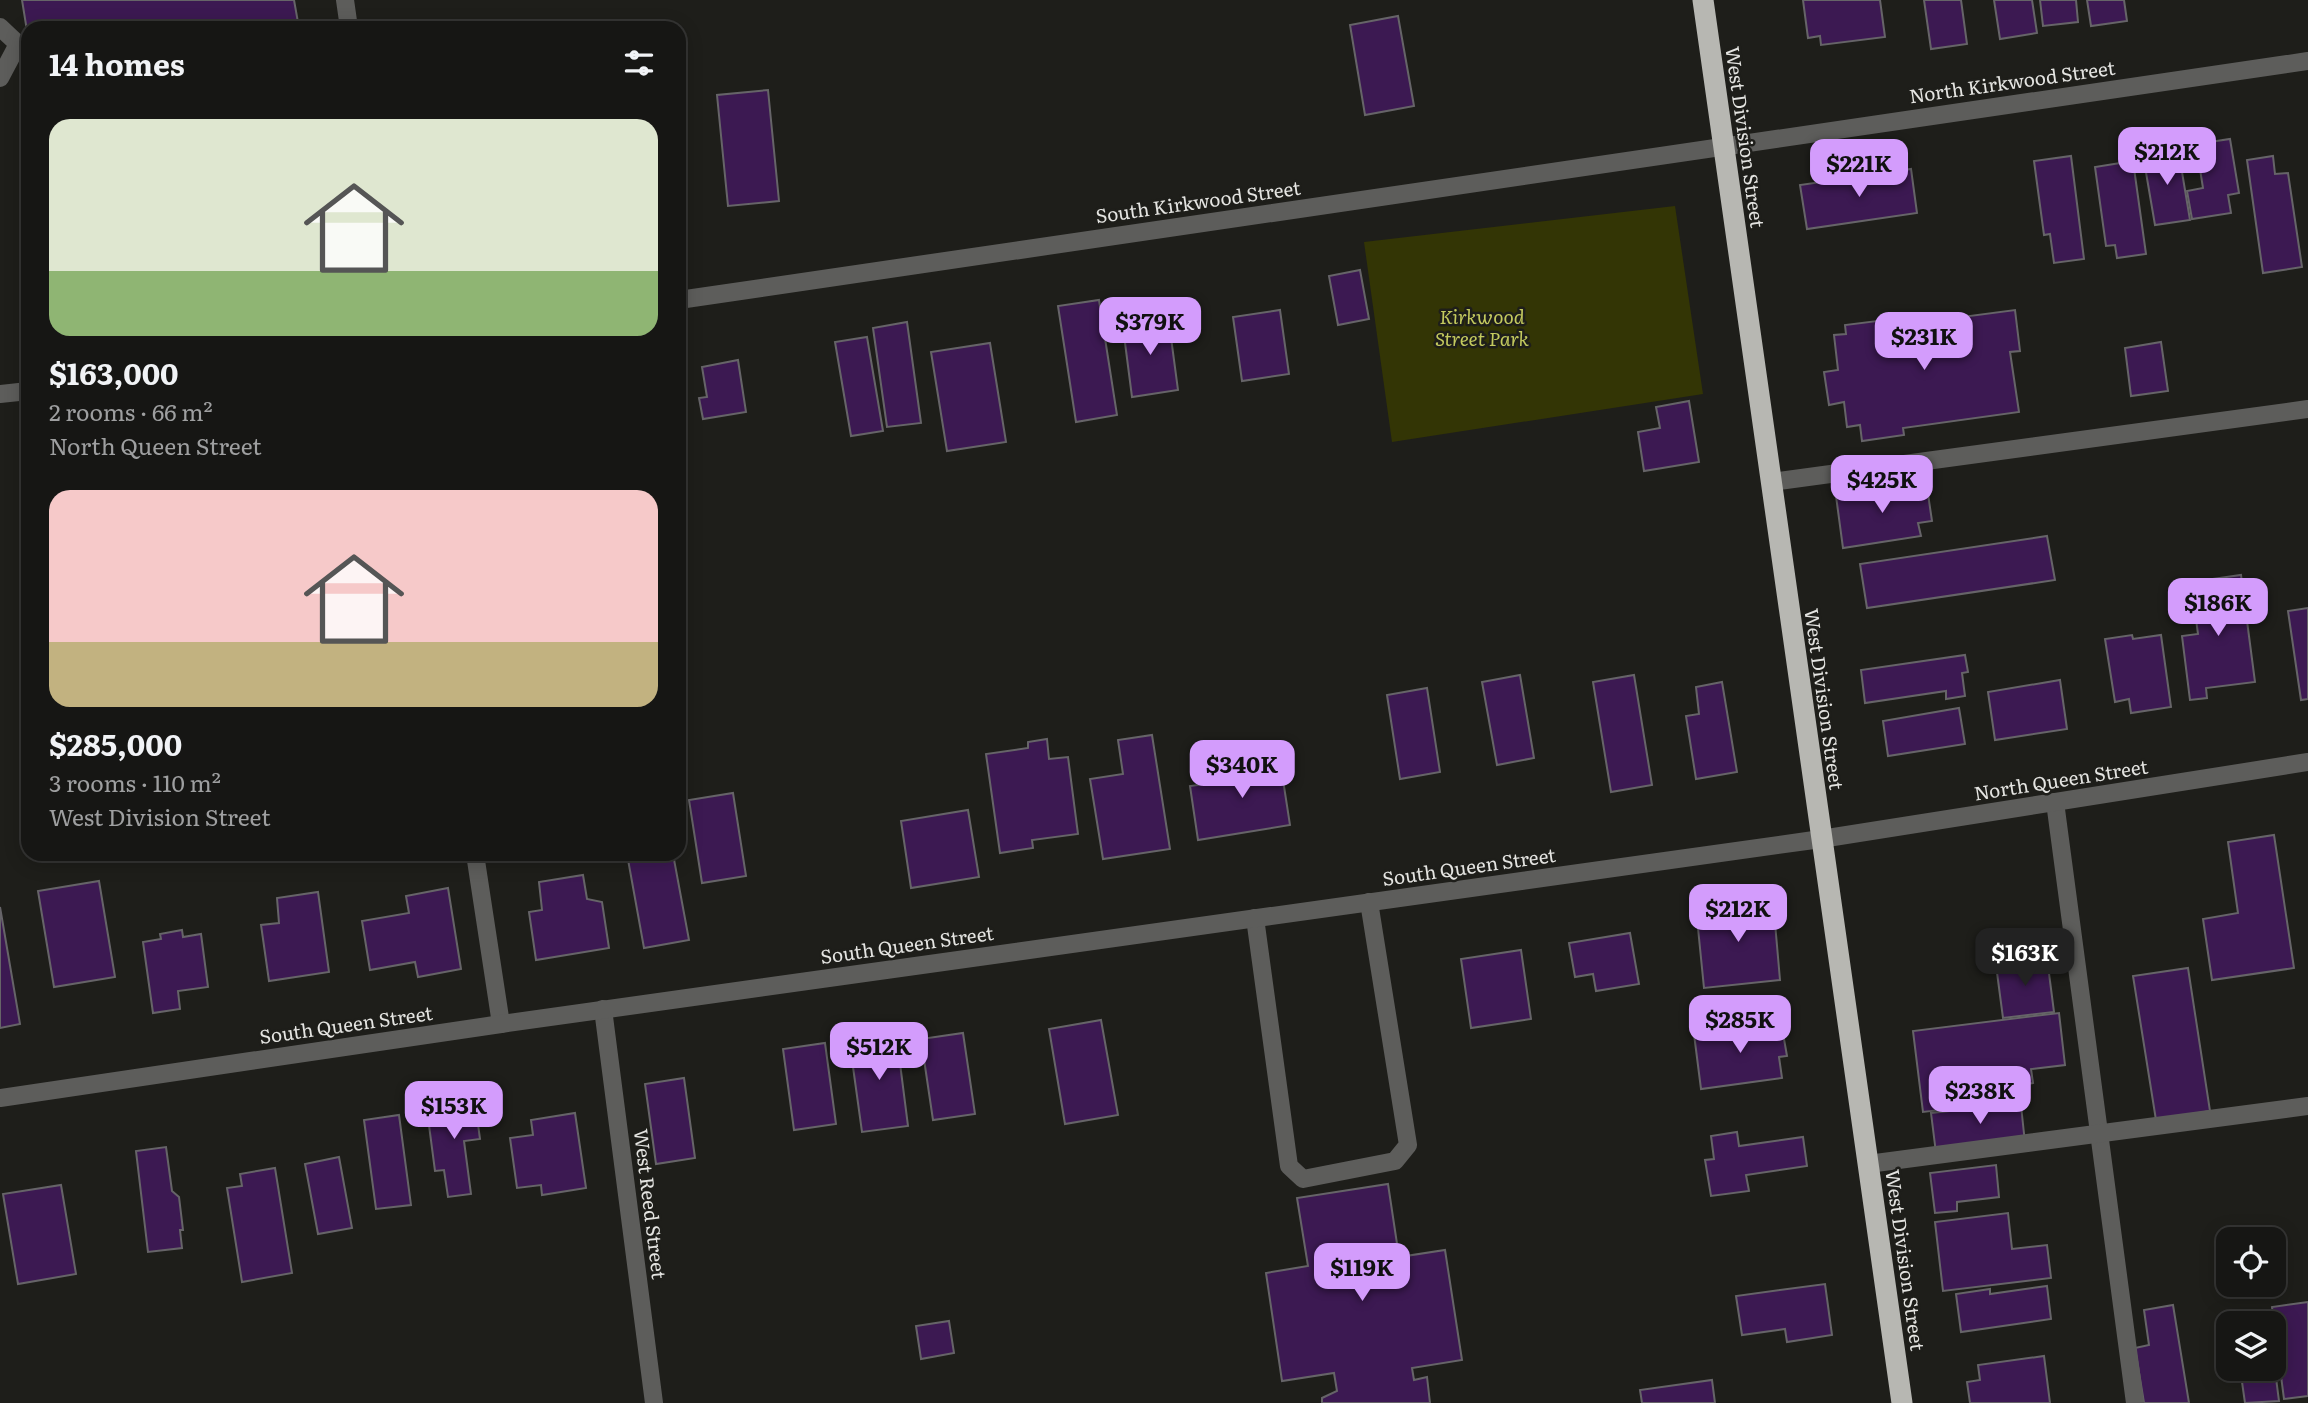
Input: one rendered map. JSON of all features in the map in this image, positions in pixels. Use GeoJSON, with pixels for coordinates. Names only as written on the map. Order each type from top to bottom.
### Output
{"type":"FeatureCollection","features":[{"type":"Feature","properties":{"kind":"highway","name":"West Division Street"},"geometry":{"type":"LineString","coordinates":[[1703,0],[1902,1403]]}},
{"type":"Feature","properties":{"kind":"street"},"geometry":{"type":"LineString","coordinates":[[345,0],[348,21]]}},
{"type":"Feature","properties":{"kind":"street"},"geometry":{"type":"LineString","coordinates":[[0,27],[18,44],[0,78]]}},
{"type":"Feature","properties":{"kind":"street","name":"North Kirkwood Street"},"geometry":{"type":"LineString","coordinates":[[1723,145],[2308,61]]}},
{"type":"Feature","properties":{"kind":"street","name":"South Kirkwood Street"},"geometry":{"type":"LineString","coordinates":[[686,299],[1723,145]]}},
{"type":"Feature","properties":{"kind":"street"},"geometry":{"type":"LineString","coordinates":[[0,394],[21,392]]}},
{"type":"Feature","properties":{"kind":"street"},"geometry":{"type":"LineString","coordinates":[[1772,482],[2308,409]]}},
{"type":"Feature","properties":{"kind":"street","name":"North Queen Street"},"geometry":{"type":"LineString","coordinates":[[1821,839],[2308,762]]}},
{"type":"Feature","properties":{"kind":"street"},"geometry":{"type":"LineString","coordinates":[[2055,802],[2135,1403]]}},
{"type":"Feature","properties":{"kind":"street","name":"South Queen Street"},"geometry":{"type":"LineString","coordinates":[[0,1098],[603,1009],[1821,839]]}},
{"type":"Feature","properties":{"kind":"street"},"geometry":{"type":"LineString","coordinates":[[476,861],[501,1024]]}},
{"type":"Feature","properties":{"kind":"street"},"geometry":{"type":"LineString","coordinates":[[1255,918],[1289,1166],[1303,1179],[1395,1161],[1408,1145],[1370,902]]}},
{"type":"Feature","properties":{"kind":"street","name":"West Reed Street"},"geometry":{"type":"LineString","coordinates":[[603,1009],[654,1403]]}},
{"type":"Feature","properties":{"kind":"street"},"geometry":{"type":"LineString","coordinates":[[1868,1164],[2308,1106]]}},
{"type":"Feature","properties":{"kind":"green space","name":"Kirkwood Street Park"},"geometry":{"type":"Polygon","coordinates":[[[1675,206],[1703,394],[1392,442],[1364,242],[1675,206]]]}},
{"type":"Feature","properties":{"kind":"building"},"geometry":{"type":"Polygon","coordinates":[[[22,0],[294,0],[298,21],[25,21],[22,0]]]}},
{"type":"Feature","properties":{"kind":"building"},"geometry":{"type":"Polygon","coordinates":[[[1803,0],[1880,0],[1885,37],[1821,45],[1820,36],[1808,38],[1803,0]]]}},
{"type":"Feature","properties":{"kind":"building"},"geometry":{"type":"Polygon","coordinates":[[[1924,0],[1961,0],[1967,44],[1931,49],[1924,0]]]}},
{"type":"Feature","properties":{"kind":"building"},"geometry":{"type":"Polygon","coordinates":[[[1994,0],[2032,0],[2037,33],[2000,39],[1994,0]]]}},
{"type":"Feature","properties":{"kind":"building"},"geometry":{"type":"Polygon","coordinates":[[[2040,0],[2076,0],[2078,22],[2043,26],[2040,0]]]}},
{"type":"Feature","properties":{"kind":"building"},"geometry":{"type":"Polygon","coordinates":[[[2087,0],[2124,0],[2127,21],[2091,26],[2087,0]]]}},
{"type":"Feature","properties":{"kind":"building"},"geometry":{"type":"Polygon","coordinates":[[[1398,16],[1414,106],[1365,115],[1350,25],[1398,16]]]}},
{"type":"Feature","properties":{"kind":"building"},"geometry":{"type":"Polygon","coordinates":[[[768,90],[779,201],[728,206],[717,95],[768,90]]]}},
{"type":"Feature","properties":{"kind":"building"},"geometry":{"type":"Polygon","coordinates":[[[2230,139],[2239,193],[2228,195],[2231,213],[2192,219],[2187,191],[2203,188],[2196,144],[2230,139]]]}},
{"type":"Feature","properties":{"kind":"building"},"geometry":{"type":"Polygon","coordinates":[[[2178,148],[2190,220],[2155,225],[2143,155],[2178,148]]]}},
{"type":"Feature","properties":{"kind":"building"},"geometry":{"type":"Polygon","coordinates":[[[2071,156],[2084,259],[2054,263],[2050,234],[2044,235],[2034,161],[2071,156]]]}},
{"type":"Feature","properties":{"kind":"building"},"geometry":{"type":"Polygon","coordinates":[[[2273,156],[2275,174],[2288,173],[2302,267],[2263,273],[2247,160],[2273,156]]]}},
{"type":"Feature","properties":{"kind":"building"},"geometry":{"type":"Polygon","coordinates":[[[2133,161],[2146,254],[2117,258],[2115,245],[2106,246],[2095,167],[2133,161]]]}},
{"type":"Feature","properties":{"kind":"building"},"geometry":{"type":"Polygon","coordinates":[[[1911,169],[1917,213],[1807,229],[1800,185],[1911,169]]]}},
{"type":"Feature","properties":{"kind":"building"},"geometry":{"type":"Polygon","coordinates":[[[1360,270],[1369,319],[1338,325],[1329,276],[1360,270]]]}},
{"type":"Feature","properties":{"kind":"building"},"geometry":{"type":"Polygon","coordinates":[[[1099,300],[1117,415],[1076,422],[1058,306],[1099,300]]]}},
{"type":"Feature","properties":{"kind":"building"},"geometry":{"type":"Polygon","coordinates":[[[1280,310],[1289,374],[1242,381],[1233,317],[1280,310]]]}},
{"type":"Feature","properties":{"kind":"building"},"geometry":{"type":"Polygon","coordinates":[[[2015,310],[2020,351],[2010,352],[2019,412],[1903,428],[1904,435],[1862,441],[1860,425],[1847,427],[1844,402],[1829,405],[1824,372],[1838,370],[1834,335],[1846,334],[1845,325],[1893,319],[1894,326],[2015,310]]]}},
{"type":"Feature","properties":{"kind":"building"},"geometry":{"type":"Polygon","coordinates":[[[1159,317],[1170,330],[1178,390],[1132,397],[1124,335],[1129,321],[1159,317]]]}},
{"type":"Feature","properties":{"kind":"building"},"geometry":{"type":"Polygon","coordinates":[[[907,322],[921,423],[887,427],[873,328],[907,322]]]}},
{"type":"Feature","properties":{"kind":"building"},"geometry":{"type":"Polygon","coordinates":[[[867,337],[883,431],[851,436],[835,342],[867,337]]]}},
{"type":"Feature","properties":{"kind":"building"},"geometry":{"type":"Polygon","coordinates":[[[2161,342],[2168,391],[2131,396],[2125,348],[2161,342]]]}},
{"type":"Feature","properties":{"kind":"building"},"geometry":{"type":"Polygon","coordinates":[[[990,343],[1006,442],[947,451],[931,352],[990,343]]]}},
{"type":"Feature","properties":{"kind":"building"},"geometry":{"type":"Polygon","coordinates":[[[738,360],[746,412],[703,419],[699,398],[707,397],[702,367],[738,360]]]}},
{"type":"Feature","properties":{"kind":"building"},"geometry":{"type":"Polygon","coordinates":[[[1689,401],[1699,462],[1644,471],[1638,432],[1660,428],[1656,407],[1689,401]]]}},
{"type":"Feature","properties":{"kind":"building"},"geometry":{"type":"Polygon","coordinates":[[[1914,484],[1915,496],[1928,494],[1932,521],[1918,523],[1921,536],[1843,548],[1836,496],[1914,484]]]}},
{"type":"Feature","properties":{"kind":"building"},"geometry":{"type":"Polygon","coordinates":[[[2047,536],[2055,580],[1867,608],[1860,564],[2047,536]]]}},
{"type":"Feature","properties":{"kind":"building"},"geometry":{"type":"Polygon","coordinates":[[[2241,575],[2255,682],[2206,688],[2207,698],[2190,700],[2182,636],[2198,634],[2191,582],[2241,575]]]}},
{"type":"Feature","properties":{"kind":"building"},"geometry":{"type":"Polygon","coordinates":[[[2308,608],[2308,699],[2301,700],[2288,611],[2308,608]]]}},
{"type":"Feature","properties":{"kind":"building"},"geometry":{"type":"Polygon","coordinates":[[[2132,635],[2133,639],[2161,635],[2171,707],[2131,713],[2129,699],[2115,702],[2105,639],[2132,635]]]}},
{"type":"Feature","properties":{"kind":"building"},"geometry":{"type":"Polygon","coordinates":[[[1965,655],[1968,672],[1962,673],[1965,696],[1946,699],[1946,691],[1865,703],[1861,670],[1965,655]]]}},
{"type":"Feature","properties":{"kind":"building"},"geometry":{"type":"Polygon","coordinates":[[[1520,675],[1534,758],[1497,765],[1482,682],[1520,675]]]}},
{"type":"Feature","properties":{"kind":"building"},"geometry":{"type":"Polygon","coordinates":[[[1634,675],[1652,785],[1611,792],[1593,682],[1634,675]]]}},
{"type":"Feature","properties":{"kind":"building"},"geometry":{"type":"Polygon","coordinates":[[[2060,680],[2067,729],[1995,740],[1988,692],[2060,680]]]}},
{"type":"Feature","properties":{"kind":"building"},"geometry":{"type":"Polygon","coordinates":[[[1722,682],[1737,772],[1696,779],[1686,716],[1699,714],[1696,687],[1722,682]]]}},
{"type":"Feature","properties":{"kind":"building"},"geometry":{"type":"Polygon","coordinates":[[[1427,688],[1440,772],[1400,779],[1387,695],[1427,688]]]}},
{"type":"Feature","properties":{"kind":"building"},"geometry":{"type":"Polygon","coordinates":[[[1959,708],[1965,744],[1888,756],[1883,721],[1959,708]]]}},
{"type":"Feature","properties":{"kind":"building"},"geometry":{"type":"Polygon","coordinates":[[[1152,735],[1170,849],[1103,859],[1090,779],[1123,774],[1118,740],[1152,735]]]}},
{"type":"Feature","properties":{"kind":"building"},"geometry":{"type":"Polygon","coordinates":[[[1047,739],[1049,759],[1068,757],[1078,834],[1032,840],[1033,848],[1000,853],[986,754],[1028,748],[1028,742],[1047,739]]]}},
{"type":"Feature","properties":{"kind":"building"},"geometry":{"type":"Polygon","coordinates":[[[1279,754],[1290,825],[1198,840],[1190,786],[1229,781],[1227,763],[1279,754]]]}},
{"type":"Feature","properties":{"kind":"building"},"geometry":{"type":"Polygon","coordinates":[[[733,793],[746,876],[702,883],[689,800],[733,793]]]}},
{"type":"Feature","properties":{"kind":"building"},"geometry":{"type":"Polygon","coordinates":[[[968,810],[979,877],[911,888],[901,821],[968,810]]]}},
{"type":"Feature","properties":{"kind":"building"},"geometry":{"type":"Polygon","coordinates":[[[2274,835],[2294,968],[2212,980],[2203,919],[2238,913],[2228,842],[2274,835]]]}},
{"type":"Feature","properties":{"kind":"building"},"geometry":{"type":"Polygon","coordinates":[[[628,861],[674,861],[689,940],[644,948],[628,861]]]}},
{"type":"Feature","properties":{"kind":"building"},"geometry":{"type":"Polygon","coordinates":[[[583,875],[587,899],[602,902],[609,948],[536,960],[529,912],[542,910],[539,882],[583,875]]]}},
{"type":"Feature","properties":{"kind":"building"},"geometry":{"type":"Polygon","coordinates":[[[99,881],[115,977],[54,987],[38,891],[99,881]]]}},
{"type":"Feature","properties":{"kind":"building"},"geometry":{"type":"Polygon","coordinates":[[[448,888],[461,969],[418,977],[415,962],[370,970],[362,921],[409,913],[406,896],[448,888]]]}},
{"type":"Feature","properties":{"kind":"building"},"geometry":{"type":"Polygon","coordinates":[[[318,892],[329,972],[269,981],[261,925],[279,923],[277,898],[318,892]]]}},
{"type":"Feature","properties":{"kind":"building"},"geometry":{"type":"Polygon","coordinates":[[[1773,900],[1780,980],[1704,988],[1696,908],[1773,900]]]}},
{"type":"Feature","properties":{"kind":"building"},"geometry":{"type":"Polygon","coordinates":[[[0,907],[20,1024],[0,1028],[0,907]]]}},
{"type":"Feature","properties":{"kind":"building"},"geometry":{"type":"Polygon","coordinates":[[[182,930],[183,937],[201,934],[208,987],[178,991],[180,1009],[153,1013],[143,942],[161,939],[160,934],[182,930]]]}},
{"type":"Feature","properties":{"kind":"building"},"geometry":{"type":"Polygon","coordinates":[[[1630,933],[1639,984],[1596,991],[1593,974],[1575,977],[1569,943],[1630,933]]]}},
{"type":"Feature","properties":{"kind":"building"},"geometry":{"type":"Polygon","coordinates":[[[1521,950],[1531,1019],[1471,1028],[1461,959],[1521,950]]]}},
{"type":"Feature","properties":{"kind":"building"},"geometry":{"type":"Polygon","coordinates":[[[2047,958],[2054,1012],[2003,1018],[1996,965],[2047,958]]]}},
{"type":"Feature","properties":{"kind":"building"},"geometry":{"type":"Polygon","coordinates":[[[2188,968],[2210,1111],[2156,1120],[2133,976],[2188,968]]]}},
{"type":"Feature","properties":{"kind":"building"},"geometry":{"type":"Polygon","coordinates":[[[2059,1013],[2065,1065],[2031,1069],[2033,1083],[1971,1091],[1974,1106],[1923,1112],[1913,1031],[2059,1013]]]}},
{"type":"Feature","properties":{"kind":"building"},"geometry":{"type":"Polygon","coordinates":[[[1101,1020],[1118,1115],[1065,1124],[1049,1029],[1101,1020]]]}},
{"type":"Feature","properties":{"kind":"building"},"geometry":{"type":"Polygon","coordinates":[[[1781,1022],[1787,1056],[1779,1057],[1782,1078],[1701,1089],[1694,1034],[1781,1022]]]}},
{"type":"Feature","properties":{"kind":"building"},"geometry":{"type":"Polygon","coordinates":[[[896,1032],[908,1126],[862,1132],[849,1038],[896,1032]]]}},
{"type":"Feature","properties":{"kind":"building"},"geometry":{"type":"Polygon","coordinates":[[[963,1033],[975,1114],[933,1120],[921,1039],[963,1033]]]}},
{"type":"Feature","properties":{"kind":"building"},"geometry":{"type":"Polygon","coordinates":[[[825,1043],[836,1124],[794,1130],[783,1049],[825,1043]]]}},
{"type":"Feature","properties":{"kind":"building"},"geometry":{"type":"Polygon","coordinates":[[[684,1078],[695,1158],[656,1164],[645,1084],[684,1078]]]}},
{"type":"Feature","properties":{"kind":"building"},"geometry":{"type":"Polygon","coordinates":[[[474,1095],[480,1139],[464,1141],[471,1194],[448,1197],[444,1170],[435,1171],[427,1110],[443,1108],[441,1100],[474,1095]]]}},
{"type":"Feature","properties":{"kind":"building"},"geometry":{"type":"Polygon","coordinates":[[[2020,1096],[2025,1143],[1936,1153],[1931,1113],[1987,1107],[1986,1100],[2020,1096]]]}},
{"type":"Feature","properties":{"kind":"building"},"geometry":{"type":"Polygon","coordinates":[[[575,1113],[586,1188],[542,1195],[541,1185],[517,1188],[510,1138],[533,1135],[531,1120],[575,1113]]]}},
{"type":"Feature","properties":{"kind":"building"},"geometry":{"type":"Polygon","coordinates":[[[399,1115],[411,1205],[376,1209],[364,1120],[399,1115]]]}},
{"type":"Feature","properties":{"kind":"building"},"geometry":{"type":"Polygon","coordinates":[[[1737,1132],[1739,1146],[1803,1137],[1807,1166],[1746,1175],[1749,1191],[1711,1196],[1705,1160],[1714,1159],[1711,1136],[1737,1132]]]}},
{"type":"Feature","properties":{"kind":"building"},"geometry":{"type":"Polygon","coordinates":[[[166,1147],[172,1191],[179,1197],[182,1248],[148,1252],[136,1151],[166,1147]]]}},
{"type":"Feature","properties":{"kind":"building"},"geometry":{"type":"Polygon","coordinates":[[[339,1157],[352,1228],[318,1234],[305,1164],[339,1157]]]}},
{"type":"Feature","properties":{"kind":"building"},"geometry":{"type":"Polygon","coordinates":[[[1996,1165],[1999,1197],[1957,1202],[1957,1211],[1935,1213],[1930,1173],[1996,1165]]]}},
{"type":"Feature","properties":{"kind":"building"},"geometry":{"type":"Polygon","coordinates":[[[275,1168],[292,1273],[242,1282],[227,1188],[242,1186],[240,1174],[275,1168]]]}},
{"type":"Feature","properties":{"kind":"building"},"geometry":{"type":"Polygon","coordinates":[[[1388,1184],[1399,1257],[1445,1250],[1462,1360],[1412,1368],[1414,1380],[1427,1377],[1430,1403],[1322,1403],[1322,1398],[1337,1391],[1334,1373],[1282,1381],[1266,1273],[1308,1266],[1297,1198],[1388,1184]]]}},
{"type":"Feature","properties":{"kind":"building"},"geometry":{"type":"Polygon","coordinates":[[[61,1185],[76,1274],[18,1284],[3,1194],[61,1185]]]}},
{"type":"Feature","properties":{"kind":"building"},"geometry":{"type":"Polygon","coordinates":[[[2008,1213],[2012,1249],[2047,1245],[2051,1278],[1943,1291],[1935,1222],[2008,1213]]]}},
{"type":"Feature","properties":{"kind":"building"},"geometry":{"type":"Polygon","coordinates":[[[1825,1284],[1832,1335],[1787,1342],[1785,1329],[1742,1335],[1736,1296],[1825,1284]]]}},
{"type":"Feature","properties":{"kind":"building"},"geometry":{"type":"Polygon","coordinates":[[[2047,1286],[2051,1319],[1961,1332],[1956,1294],[1990,1289],[1990,1294],[2047,1286]]]}},
{"type":"Feature","properties":{"kind":"building"},"geometry":{"type":"Polygon","coordinates":[[[2308,1302],[2308,1396],[2284,1399],[2282,1381],[2286,1381],[2286,1311],[2273,1311],[2272,1307],[2308,1302]]]}},
{"type":"Feature","properties":{"kind":"building"},"geometry":{"type":"Polygon","coordinates":[[[2173,1305],[2189,1403],[2144,1403],[2135,1348],[2149,1345],[2144,1310],[2173,1305]]]}},
{"type":"Feature","properties":{"kind":"building"},"geometry":{"type":"Polygon","coordinates":[[[949,1321],[954,1353],[921,1359],[916,1326],[949,1321]]]}},
{"type":"Feature","properties":{"kind":"building"},"geometry":{"type":"Polygon","coordinates":[[[2044,1356],[2050,1403],[1970,1403],[1967,1382],[1980,1380],[1978,1365],[2044,1356]]]}},
{"type":"Feature","properties":{"kind":"building"},"geometry":{"type":"Polygon","coordinates":[[[1712,1380],[1715,1403],[1642,1403],[1640,1390],[1712,1380]]]}},
{"type":"Feature","properties":{"kind":"building"},"geometry":{"type":"Polygon","coordinates":[[[2242,1381],[2276,1381],[2279,1401],[2245,1403],[2242,1381]]]}}]}
